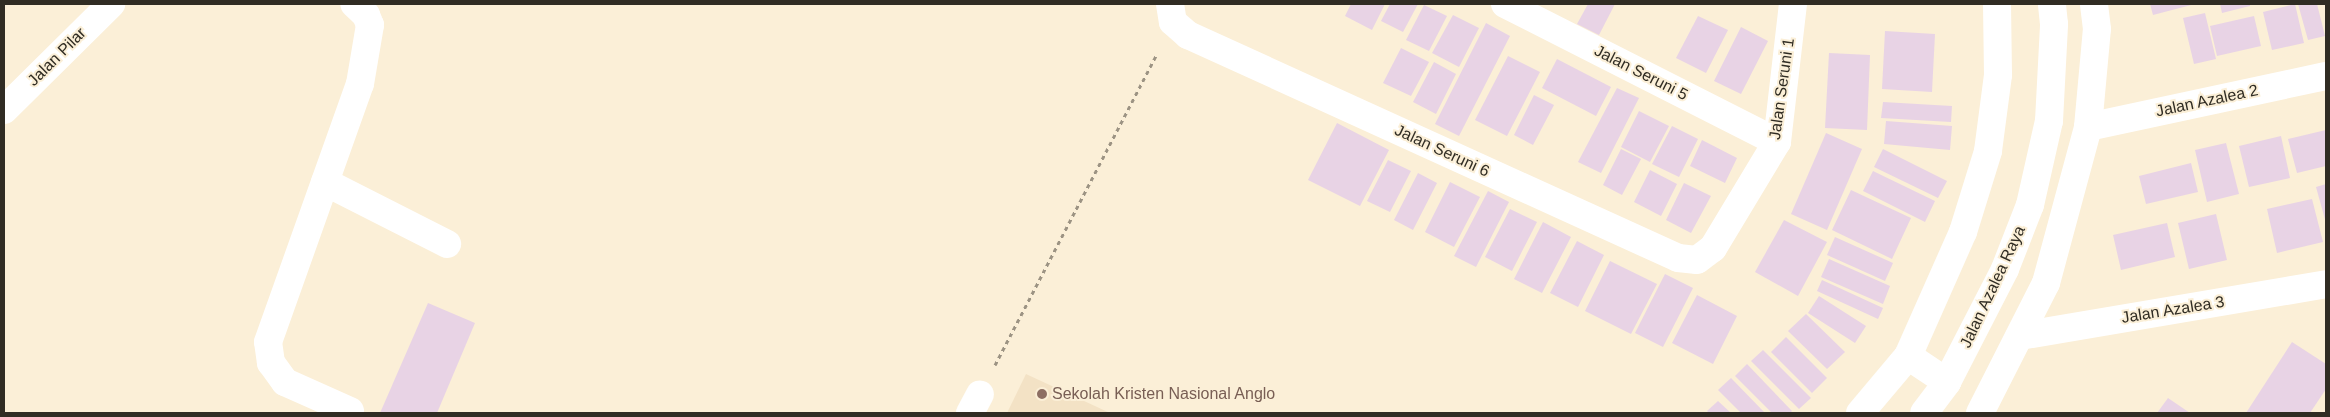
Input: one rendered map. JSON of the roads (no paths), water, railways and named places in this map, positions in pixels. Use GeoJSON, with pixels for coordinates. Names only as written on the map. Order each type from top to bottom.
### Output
{"type":"FeatureCollection","features":[{"type":"Feature","properties":{"kind":"street","name":"Jalan Pilar"},"geometry":{"type":"LineString","coordinates":[[4,110],[111,4]]}},
{"type":"Feature","properties":{"kind":"street"},"geometry":{"type":"LineString","coordinates":[[350,411],[285,382],[271,363],[268,342],[360,84],[370,37],[370,25],[366,15],[354,4]]}},
{"type":"Feature","properties":{"kind":"street","name":"Jalan Seruni 5"},"geometry":{"type":"LineString","coordinates":[[1505,4],[1777,142]]}},
{"type":"Feature","properties":{"kind":"street","name":"Jalan Seruni 1"},"geometry":{"type":"LineString","coordinates":[[1713,248],[1777,142],[1793,4]]}},
{"type":"Feature","properties":{"kind":"street"},"geometry":{"type":"LineString","coordinates":[[1860,413],[1908,356],[1963,232],[1988,151],[1998,75],[1997,4]]}},
{"type":"Feature","properties":{"kind":"street","name":"Jalan Azalea Raya"},"geometry":{"type":"LineString","coordinates":[[1924,413],[1947,382],[2005,268],[2036,183],[2049,121],[2054,24],[2052,4]]}},
{"type":"Feature","properties":{"kind":"street"},"geometry":{"type":"LineString","coordinates":[[1984,412],[2046,283],[2088,127],[2097,28],[2094,4]]}},
{"type":"Feature","properties":{"kind":"street","name":"Jalan Seruni 6"},"geometry":{"type":"LineString","coordinates":[[1172,13],[1188,35],[1678,258],[1697,260],[1713,248]]}},
{"type":"Feature","properties":{"kind":"street","name":"Jalan Azalea 2"},"geometry":{"type":"LineString","coordinates":[[2088,127],[2326,76]]}},
{"type":"Feature","properties":{"kind":"street"},"geometry":{"type":"LineString","coordinates":[[325,182],[447,244]]}},
{"type":"Feature","properties":{"kind":"street"},"geometry":{"type":"LineString","coordinates":[[2317,286],[2326,307]]}},
{"type":"Feature","properties":{"kind":"street","name":"Jalan Azalea 3"},"geometry":{"type":"LineString","coordinates":[[2020,336],[2317,286]]}},
{"type":"Feature","properties":{"kind":"street"},"geometry":{"type":"LineString","coordinates":[[1908,356],[1947,382]]}},
{"type":"Feature","properties":{"kind":"place","name":"Sekolah Kristen Nasional Anglo"},"geometry":{"type":"Point","coordinates":[1042,394]}}]}
